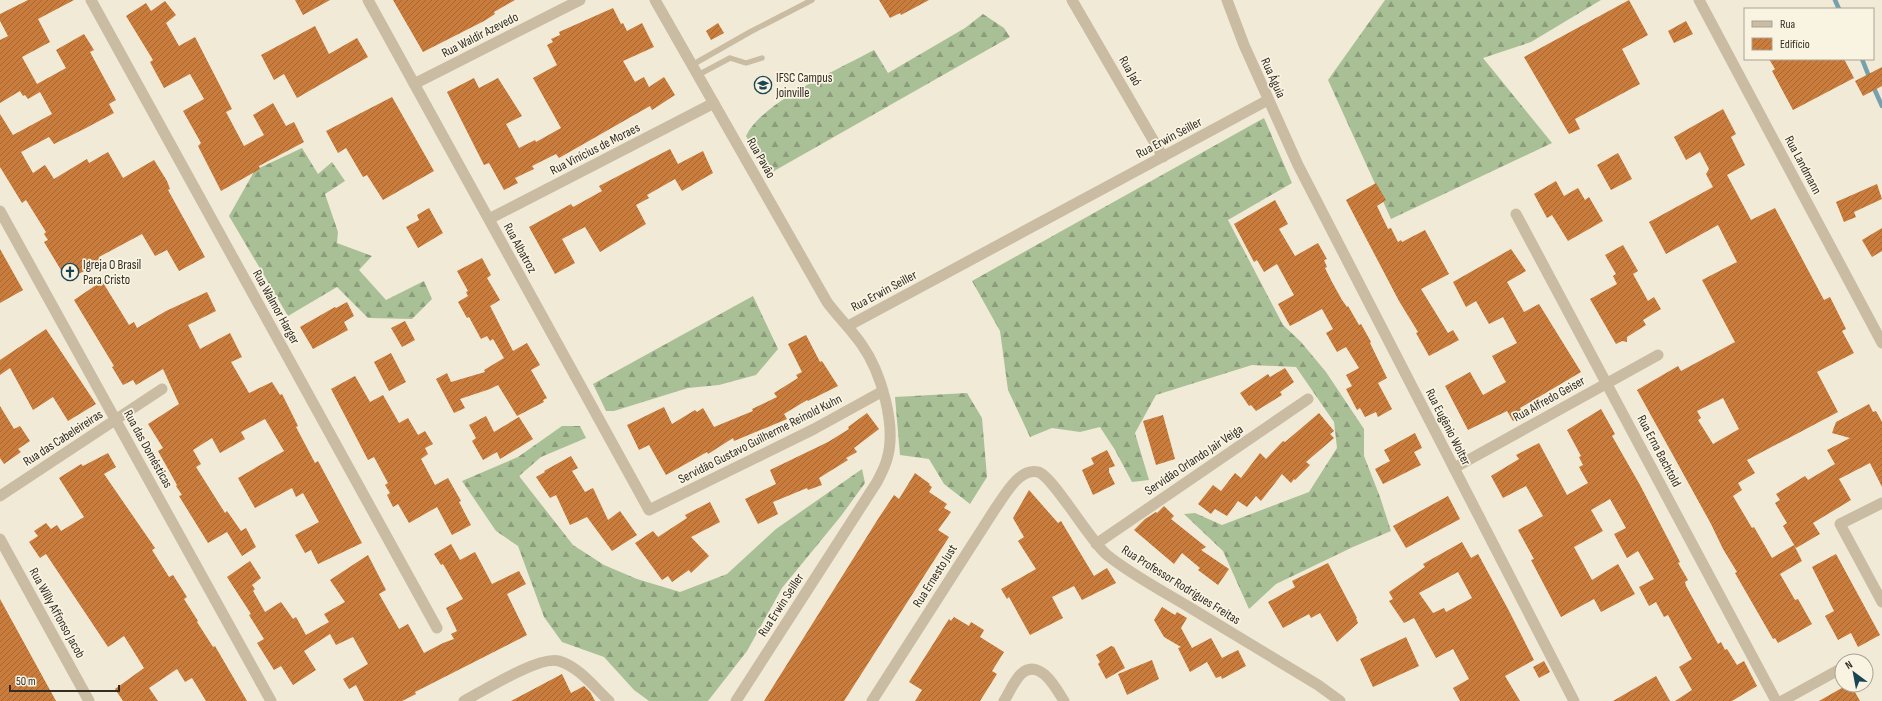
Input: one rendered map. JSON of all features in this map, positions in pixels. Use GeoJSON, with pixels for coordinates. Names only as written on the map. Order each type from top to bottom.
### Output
{"type":"FeatureCollection","features":[{"type":"Feature","properties":{"kind":"street","name":"Rua Walmor Harger"},"geometry":{"type":"LineString","coordinates":[[92,0],[437,628]]}},
{"type":"Feature","properties":{"kind":"street","name":"Rua Albatroz"},"geometry":{"type":"LineString","coordinates":[[368,0],[649,510]]}},
{"type":"Feature","properties":{"kind":"street","name":"Rua Waldir Azevedo"},"geometry":{"type":"LineString","coordinates":[[414,84],[580,0]]}},
{"type":"Feature","properties":{"kind":"street","name":"Rua Pavão"},"geometry":{"type":"LineString","coordinates":[[656,0],[827,302],[848,326]]}},
{"type":"Feature","properties":{"kind":"street","name":"Rua Jaó"},"geometry":{"type":"LineString","coordinates":[[1072,0],[1163,157]]}},
{"type":"Feature","properties":{"kind":"street","name":"Rua Águia"},"geometry":{"type":"LineString","coordinates":[[1228,0],[1237,29],[1298,165]]}},
{"type":"Feature","properties":{"kind":"street","name":"Rua Landmann"},"geometry":{"type":"LineString","coordinates":[[1699,0],[1882,343]]}},
{"type":"Feature","properties":{"kind":"street","name":"Rua Erwin Seiller"},"geometry":{"type":"LineString","coordinates":[[736,701],[883,470],[888,458],[889,429],[884,391],[870,357],[848,326],[1268,100]]}},
{"type":"Feature","properties":{"kind":"street","name":"Rua Vinícius de Moraes"},"geometry":{"type":"LineString","coordinates":[[489,220],[714,103]]}},
{"type":"Feature","properties":{"kind":"street","name":"Rua Eugênio Wolter"},"geometry":{"type":"LineString","coordinates":[[1298,165],[1574,701]]}},
{"type":"Feature","properties":{"kind":"street","name":"Rua das Domésticas"},"geometry":{"type":"LineString","coordinates":[[0,211],[271,701]]}},
{"type":"Feature","properties":{"kind":"street","name":"Rua Erna Bachtold"},"geometry":{"type":"LineString","coordinates":[[1516,214],[1776,701]]}},
{"type":"Feature","properties":{"kind":"street","name":"Rua Alfredo Geiser"},"geometry":{"type":"LineString","coordinates":[[1454,468],[1658,355]]}},
{"type":"Feature","properties":{"kind":"street","name":"Rua das Cabeleireiras"},"geometry":{"type":"LineString","coordinates":[[0,496],[162,390]]}},
{"type":"Feature","properties":{"kind":"street","name":"Servidão Gustavo Guilherme Reinold Kuhn"},"geometry":{"type":"LineString","coordinates":[[649,510],[814,429],[884,391]]}},
{"type":"Feature","properties":{"kind":"street","name":"Servidão Orlando Jair Veiga"},"geometry":{"type":"LineString","coordinates":[[1096,544],[1308,398]]}},
{"type":"Feature","properties":{"kind":"street","name":"Rua Professor Rodrigues Freitas"},"geometry":{"type":"LineString","coordinates":[[1029,471],[1039,472],[1049,481],[1096,544],[1107,555],[1140,578],[1318,685],[1340,701]]}},
{"type":"Feature","properties":{"kind":"street","name":"Rua Ernesto Just"},"geometry":{"type":"LineString","coordinates":[[872,701],[995,509],[1012,486],[1029,471]]}},
{"type":"Feature","properties":{"kind":"street"},"geometry":{"type":"LineString","coordinates":[[1882,503],[1840,524],[1882,602]]}},
{"type":"Feature","properties":{"kind":"street","name":"Rua Willy Affonso Jacob"},"geometry":{"type":"LineString","coordinates":[[0,539],[89,701]]}},
{"type":"Feature","properties":{"kind":"street"},"geometry":{"type":"LineString","coordinates":[[464,701],[533,665],[553,659],[575,669],[609,701]]}},
{"type":"Feature","properties":{"kind":"street"},"geometry":{"type":"LineString","coordinates":[[1004,701],[1021,674],[1029,670],[1039,671],[1050,679],[1064,701]]}},
{"type":"Feature","properties":{"kind":"street"},"geometry":{"type":"LineString","coordinates":[[1782,701],[1834,672]]}},
{"type":"Feature","properties":{"kind":"lane"},"geometry":{"type":"LineString","coordinates":[[692,65],[750,32],[812,0]]}},
{"type":"Feature","properties":{"kind":"lane"},"geometry":{"type":"LineString","coordinates":[[698,75],[730,58],[746,63],[762,58]]}},
{"type":"Feature","properties":{"kind":"green space"},"geometry":{"type":"Polygon","coordinates":[[[1385,0],[1601,0],[1531,42],[1483,58],[1552,143],[1391,219],[1328,80],[1385,0]]]}},
{"type":"Feature","properties":{"kind":"green space"},"geometry":{"type":"Polygon","coordinates":[[[983,14],[1004,28],[1010,37],[767,175],[746,136],[755,123],[784,99],[803,87],[874,50],[888,73],[965,28],[983,14]]]}},
{"type":"Feature","properties":{"kind":"green space"},"geometry":{"type":"Polygon","coordinates":[[[1264,118],[1292,183],[1228,220],[1283,325],[1301,342],[1326,372],[1364,429],[1364,456],[1391,531],[1353,547],[1276,584],[1249,609],[1223,551],[1184,514],[1195,513],[1222,525],[1309,492],[1337,448],[1334,422],[1296,367],[1252,365],[1156,395],[1135,433],[1149,480],[1132,482],[1115,450],[1100,427],[1080,432],[1052,428],[1030,437],[1008,390],[1000,331],[972,281],[1264,118]]]}},
{"type":"Feature","properties":{"kind":"green space"},"geometry":{"type":"Polygon","coordinates":[[[302,148],[318,174],[332,162],[345,181],[325,194],[338,232],[337,243],[372,256],[359,270],[386,300],[424,281],[432,299],[412,319],[368,318],[337,287],[288,316],[229,216],[255,170],[302,148]]]}},
{"type":"Feature","properties":{"kind":"green space"},"geometry":{"type":"Polygon","coordinates":[[[753,296],[778,349],[756,375],[719,385],[688,388],[614,411],[606,411],[593,384],[753,296]]]}},
{"type":"Feature","properties":{"kind":"green space"},"geometry":{"type":"Polygon","coordinates":[[[967,393],[982,418],[987,477],[970,504],[944,484],[929,459],[900,455],[895,397],[967,393]]]}},
{"type":"Feature","properties":{"kind":"green space"},"geometry":{"type":"Polygon","coordinates":[[[562,426],[580,426],[586,438],[541,457],[519,476],[573,545],[604,565],[637,579],[680,592],[727,574],[776,529],[862,469],[865,483],[841,516],[782,588],[747,651],[708,701],[649,701],[634,690],[604,657],[562,642],[544,617],[518,546],[496,531],[462,481],[518,457],[562,426]]]}},
{"type":"Feature","properties":{"kind":"building"},"geometry":{"type":"Polygon","coordinates":[[[28,0],[74,0],[38,19],[50,42],[22,57],[37,84],[66,68],[56,50],[84,34],[94,50],[90,52],[116,100],[109,104],[114,113],[54,144],[49,137],[21,152],[33,173],[45,165],[54,179],[87,159],[89,163],[108,152],[123,178],[154,160],[167,181],[170,189],[168,190],[205,257],[179,271],[167,250],[155,256],[142,234],[99,257],[101,262],[67,280],[44,242],[48,240],[44,234],[46,232],[26,200],[22,203],[0,167],[0,114],[13,135],[52,114],[40,92],[28,99],[25,95],[23,96],[20,91],[0,103],[0,40],[8,36],[0,21],[0,14],[28,0]]]}},
{"type":"Feature","properties":{"kind":"building"},"geometry":{"type":"Polygon","coordinates":[[[295,0],[330,0],[303,15],[295,0]]]}},
{"type":"Feature","properties":{"kind":"building"},"geometry":{"type":"Polygon","coordinates":[[[393,0],[515,0],[494,12],[495,14],[484,21],[423,52],[393,0]]]}},
{"type":"Feature","properties":{"kind":"building"},"geometry":{"type":"Polygon","coordinates":[[[879,0],[929,0],[901,15],[900,13],[890,18],[879,0]]]}},
{"type":"Feature","properties":{"kind":"building"},"geometry":{"type":"Polygon","coordinates":[[[1629,0],[1648,35],[1622,49],[1640,84],[1575,119],[1580,129],[1569,134],[1524,57],[1629,0]]]}},
{"type":"Feature","properties":{"kind":"building"},"geometry":{"type":"Polygon","coordinates":[[[165,1],[176,15],[166,23],[179,46],[195,37],[232,109],[226,112],[244,146],[264,135],[253,115],[273,103],[286,126],[294,122],[304,142],[259,166],[260,169],[221,191],[198,146],[201,143],[183,111],[204,99],[190,74],[164,88],[150,62],[153,60],[126,16],[146,3],[151,11],[165,1]]]}},
{"type":"Feature","properties":{"kind":"building"},"geometry":{"type":"Polygon","coordinates":[[[613,8],[621,24],[623,23],[627,31],[642,23],[654,47],[623,61],[635,82],[644,77],[649,87],[664,77],[675,95],[652,110],[650,106],[559,158],[556,154],[532,166],[534,169],[515,178],[518,183],[504,190],[489,163],[484,165],[447,92],[474,78],[479,88],[498,78],[522,116],[506,124],[519,148],[535,140],[536,142],[561,128],[533,78],[557,65],[547,45],[553,42],[551,39],[560,35],[559,32],[613,8]]]}},
{"type":"Feature","properties":{"kind":"building"},"geometry":{"type":"Polygon","coordinates":[[[1686,21],[1693,34],[1674,43],[1668,31],[1686,21]]]}},
{"type":"Feature","properties":{"kind":"building"},"geometry":{"type":"Polygon","coordinates":[[[718,23],[724,33],[711,40],[706,31],[718,23]]]}},
{"type":"Feature","properties":{"kind":"building"},"geometry":{"type":"Polygon","coordinates":[[[315,26],[329,54],[357,38],[368,57],[297,98],[284,74],[274,80],[261,55],[315,26]]]}},
{"type":"Feature","properties":{"kind":"building"},"geometry":{"type":"Polygon","coordinates":[[[1770,60],[1845,60],[1854,78],[1793,110],[1772,71],[1775,69],[1770,60]]]}},
{"type":"Feature","properties":{"kind":"building"},"geometry":{"type":"Polygon","coordinates":[[[1882,67],[1882,86],[1863,96],[1855,81],[1882,67]]]}},
{"type":"Feature","properties":{"kind":"building"},"geometry":{"type":"Polygon","coordinates":[[[392,97],[434,171],[383,200],[367,175],[363,177],[346,148],[338,153],[326,131],[392,97]]]}},
{"type":"Feature","properties":{"kind":"building"},"geometry":{"type":"Polygon","coordinates":[[[1723,109],[1736,134],[1731,137],[1745,165],[1727,175],[1751,220],[1775,208],[1824,300],[1830,297],[1846,329],[1842,331],[1854,353],[1817,372],[1838,412],[1747,460],[1755,473],[1738,483],[1742,490],[1733,496],[1752,528],[1754,527],[1772,558],[1794,545],[1802,561],[1780,574],[1795,600],[1798,599],[1812,624],[1778,643],[1775,638],[1773,639],[1735,573],[1737,572],[1637,390],[1678,366],[1681,371],[1735,342],[1702,280],[1737,262],[1718,225],[1666,254],[1649,222],[1713,187],[1706,174],[1709,169],[1700,152],[1686,160],[1674,137],[1723,109]],[[1723,398],[1697,411],[1701,418],[1698,420],[1713,444],[1739,429],[1723,398]]]}},
{"type":"Feature","properties":{"kind":"building"},"geometry":{"type":"Polygon","coordinates":[[[670,149],[678,164],[703,151],[713,173],[682,191],[675,179],[647,195],[649,198],[636,205],[646,224],[600,252],[585,227],[562,239],[575,263],[555,274],[529,227],[571,204],[573,207],[602,191],[599,186],[670,149]]]}},
{"type":"Feature","properties":{"kind":"building"},"geometry":{"type":"Polygon","coordinates":[[[1618,153],[1632,179],[1611,190],[1597,165],[1618,153]]]}},
{"type":"Feature","properties":{"kind":"building"},"geometry":{"type":"Polygon","coordinates":[[[1556,181],[1564,196],[1578,188],[1585,200],[1589,197],[1603,221],[1568,241],[1552,215],[1547,218],[1534,194],[1556,181]]]}},
{"type":"Feature","properties":{"kind":"building"},"geometry":{"type":"Polygon","coordinates":[[[1376,183],[1386,200],[1377,206],[1388,229],[1391,228],[1398,242],[1401,240],[1402,242],[1425,230],[1449,274],[1421,289],[1448,333],[1453,330],[1459,340],[1429,356],[1416,333],[1418,332],[1399,301],[1346,200],[1376,183]]]}},
{"type":"Feature","properties":{"kind":"building"},"geometry":{"type":"Polygon","coordinates":[[[1877,184],[1882,199],[1854,212],[1856,217],[1844,222],[1836,202],[1877,184]]]}},
{"type":"Feature","properties":{"kind":"building"},"geometry":{"type":"Polygon","coordinates":[[[1275,200],[1288,224],[1279,229],[1295,256],[1318,243],[1327,259],[1324,260],[1327,267],[1325,268],[1332,282],[1359,325],[1361,324],[1371,342],[1370,343],[1387,378],[1378,383],[1392,409],[1378,417],[1376,412],[1365,417],[1360,408],[1357,410],[1346,389],[1352,386],[1346,375],[1359,368],[1346,347],[1337,352],[1326,333],[1333,329],[1322,309],[1290,326],[1278,304],[1294,295],[1277,264],[1264,272],[1257,260],[1254,262],[1234,224],[1275,200]]]}},
{"type":"Feature","properties":{"kind":"building"},"geometry":{"type":"Polygon","coordinates":[[[429,208],[443,233],[418,248],[406,227],[419,220],[417,215],[429,208]]]}},
{"type":"Feature","properties":{"kind":"building"},"geometry":{"type":"Polygon","coordinates":[[[1882,228],[1882,251],[1872,257],[1862,240],[1882,228]]]}},
{"type":"Feature","properties":{"kind":"building"},"geometry":{"type":"Polygon","coordinates":[[[1623,245],[1638,271],[1633,274],[1648,301],[1654,297],[1661,309],[1643,320],[1646,325],[1627,337],[1627,342],[1622,341],[1616,344],[1590,299],[1617,284],[1613,276],[1616,274],[1605,255],[1623,245]]]}},
{"type":"Feature","properties":{"kind":"building"},"geometry":{"type":"Polygon","coordinates":[[[0,249],[23,290],[0,303],[0,249]]]}},
{"type":"Feature","properties":{"kind":"building"},"geometry":{"type":"Polygon","coordinates":[[[1511,249],[1526,271],[1507,282],[1524,312],[1539,304],[1581,372],[1520,408],[1524,415],[1513,421],[1507,411],[1468,430],[1445,386],[1470,372],[1483,395],[1506,382],[1492,356],[1517,343],[1503,317],[1489,324],[1476,301],[1466,307],[1453,282],[1511,249]]]}},
{"type":"Feature","properties":{"kind":"building"},"geometry":{"type":"Polygon","coordinates":[[[482,258],[491,275],[487,278],[500,300],[490,306],[513,351],[527,343],[540,365],[531,370],[547,398],[543,400],[544,402],[517,416],[498,385],[460,399],[465,408],[454,413],[436,379],[447,373],[451,382],[485,372],[484,370],[504,358],[493,339],[490,341],[487,336],[481,339],[469,317],[467,318],[458,302],[468,296],[466,292],[468,291],[457,271],[482,258]]]}},
{"type":"Feature","properties":{"kind":"building"},"geometry":{"type":"Polygon","coordinates":[[[102,281],[129,325],[134,322],[137,328],[166,311],[207,292],[216,311],[188,325],[200,349],[230,333],[242,357],[231,362],[249,393],[272,382],[280,395],[282,394],[298,426],[296,427],[315,463],[318,461],[362,543],[318,564],[311,550],[305,553],[295,535],[319,522],[303,493],[296,497],[292,488],[255,508],[238,478],[284,451],[265,419],[241,432],[245,439],[220,453],[212,438],[193,450],[201,464],[196,467],[225,513],[227,511],[241,531],[246,528],[256,547],[242,556],[227,532],[208,543],[179,496],[182,495],[158,451],[163,448],[148,424],[179,404],[163,369],[136,385],[133,380],[123,385],[112,367],[114,366],[74,300],[102,281]]]}},
{"type":"Feature","properties":{"kind":"building"},"geometry":{"type":"Polygon","coordinates":[[[347,302],[354,316],[344,322],[348,330],[313,349],[300,327],[335,307],[336,308],[347,302]]]}},
{"type":"Feature","properties":{"kind":"building"},"geometry":{"type":"Polygon","coordinates":[[[405,321],[415,340],[402,347],[391,328],[405,321]]]}},
{"type":"Feature","properties":{"kind":"building"},"geometry":{"type":"Polygon","coordinates":[[[46,329],[96,404],[68,421],[53,397],[33,410],[10,368],[0,375],[0,360],[46,329]]]}},
{"type":"Feature","properties":{"kind":"building"},"geometry":{"type":"Polygon","coordinates":[[[806,335],[820,362],[822,361],[838,386],[808,401],[807,400],[784,414],[787,419],[734,441],[733,438],[708,454],[707,452],[666,475],[649,445],[639,450],[627,425],[664,407],[672,424],[695,410],[697,412],[703,408],[714,427],[753,411],[752,409],[777,397],[774,393],[798,378],[796,375],[802,372],[788,344],[806,335]]]}},
{"type":"Feature","properties":{"kind":"building"},"geometry":{"type":"Polygon","coordinates":[[[391,353],[406,382],[389,391],[374,362],[391,353]]]}},
{"type":"Feature","properties":{"kind":"building"},"geometry":{"type":"Polygon","coordinates":[[[1285,368],[1294,382],[1280,392],[1282,395],[1256,411],[1251,405],[1249,406],[1240,393],[1268,374],[1270,377],[1285,368]]]}},
{"type":"Feature","properties":{"kind":"building"},"geometry":{"type":"Polygon","coordinates":[[[355,376],[370,402],[383,395],[399,423],[408,418],[418,435],[425,431],[433,444],[425,448],[428,454],[421,459],[435,485],[448,478],[461,501],[459,502],[471,525],[452,535],[437,507],[409,523],[398,504],[393,507],[387,495],[390,493],[385,485],[388,483],[374,457],[368,460],[331,389],[355,376]]]}},
{"type":"Feature","properties":{"kind":"building"},"geometry":{"type":"Polygon","coordinates":[[[1869,404],[1873,412],[1876,411],[1882,422],[1882,487],[1870,463],[1839,479],[1851,500],[1813,523],[1820,534],[1796,548],[1783,526],[1787,523],[1775,503],[1780,500],[1776,494],[1805,476],[1808,480],[1835,464],[1827,450],[1850,438],[1832,433],[1836,422],[1869,404]]]}},
{"type":"Feature","properties":{"kind":"building"},"geometry":{"type":"Polygon","coordinates":[[[0,406],[14,429],[20,426],[30,441],[18,449],[21,452],[4,464],[0,458],[0,406]]]}},
{"type":"Feature","properties":{"kind":"building"},"geometry":{"type":"Polygon","coordinates":[[[1601,409],[1615,434],[1612,436],[1640,485],[1680,562],[1678,563],[1688,580],[1685,582],[1686,586],[1718,644],[1721,642],[1725,650],[1727,649],[1737,665],[1744,661],[1757,686],[1732,701],[1675,701],[1692,690],[1679,667],[1692,659],[1668,615],[1664,617],[1656,602],[1649,606],[1639,587],[1654,579],[1638,551],[1627,558],[1614,534],[1626,528],[1610,499],[1591,510],[1603,531],[1574,547],[1592,580],[1618,564],[1635,594],[1601,612],[1594,599],[1561,617],[1531,560],[1534,559],[1518,530],[1543,516],[1526,486],[1503,498],[1491,476],[1519,459],[1516,455],[1539,443],[1567,495],[1588,483],[1579,467],[1583,465],[1579,457],[1581,456],[1567,430],[1601,409]]]}},
{"type":"Feature","properties":{"kind":"building"},"geometry":{"type":"Polygon","coordinates":[[[867,413],[879,429],[854,448],[857,452],[846,458],[848,460],[819,478],[822,485],[808,490],[807,488],[773,502],[778,514],[758,524],[745,499],[776,484],[770,470],[828,442],[849,429],[848,427],[867,413]]]}},
{"type":"Feature","properties":{"kind":"building"},"geometry":{"type":"Polygon","coordinates":[[[1319,413],[1334,431],[1330,434],[1334,438],[1306,462],[1310,465],[1295,480],[1294,479],[1291,483],[1282,474],[1261,501],[1256,496],[1247,507],[1238,501],[1227,516],[1215,509],[1211,514],[1198,504],[1213,485],[1221,491],[1235,473],[1241,478],[1260,453],[1266,459],[1283,441],[1285,442],[1319,413]]]}},
{"type":"Feature","properties":{"kind":"building"},"geometry":{"type":"Polygon","coordinates":[[[1163,415],[1175,459],[1156,465],[1143,421],[1163,415]]]}},
{"type":"Feature","properties":{"kind":"building"},"geometry":{"type":"Polygon","coordinates":[[[486,416],[494,432],[519,417],[533,439],[500,459],[497,452],[483,460],[472,441],[476,438],[469,425],[486,416]]]}},
{"type":"Feature","properties":{"kind":"building"},"geometry":{"type":"Polygon","coordinates":[[[1415,433],[1422,448],[1414,452],[1421,465],[1383,484],[1375,469],[1390,461],[1384,450],[1415,433]]]}},
{"type":"Feature","properties":{"kind":"building"},"geometry":{"type":"Polygon","coordinates":[[[1107,450],[1115,466],[1109,468],[1109,472],[1115,484],[1093,495],[1082,470],[1094,464],[1091,458],[1107,450]]]}},
{"type":"Feature","properties":{"kind":"building"},"geometry":{"type":"Polygon","coordinates":[[[108,453],[116,467],[104,474],[155,548],[152,550],[169,577],[173,575],[187,597],[184,599],[198,621],[197,622],[213,647],[215,646],[247,701],[206,701],[192,678],[185,682],[177,669],[149,688],[158,701],[123,701],[115,689],[144,668],[124,636],[108,647],[46,554],[40,558],[29,542],[38,536],[34,531],[46,523],[51,529],[57,525],[61,531],[84,517],[59,478],[81,464],[83,466],[108,453]]]}},
{"type":"Feature","properties":{"kind":"building"},"geometry":{"type":"Polygon","coordinates":[[[571,456],[578,468],[572,471],[585,492],[593,488],[608,520],[620,511],[637,535],[612,551],[587,517],[570,525],[556,495],[550,498],[536,477],[571,456]]]}},
{"type":"Feature","properties":{"kind":"building"},"geometry":{"type":"Polygon","coordinates":[[[915,473],[930,484],[929,485],[932,487],[929,492],[947,504],[944,508],[951,512],[938,530],[949,537],[844,701],[764,701],[878,519],[894,495],[899,499],[915,473]]]}},
{"type":"Feature","properties":{"kind":"building"},"geometry":{"type":"Polygon","coordinates":[[[1029,490],[1058,523],[1061,521],[1094,576],[1107,568],[1116,583],[1082,600],[1074,586],[1052,597],[1063,618],[1030,635],[1009,597],[1007,599],[1001,589],[1036,569],[1018,541],[1024,537],[1013,518],[1029,490]]]}},
{"type":"Feature","properties":{"kind":"building"},"geometry":{"type":"Polygon","coordinates":[[[1448,496],[1460,519],[1406,548],[1393,526],[1448,496]]]}},
{"type":"Feature","properties":{"kind":"building"},"geometry":{"type":"Polygon","coordinates":[[[710,502],[720,522],[691,537],[709,556],[691,573],[689,570],[672,582],[668,576],[662,580],[635,543],[653,531],[658,537],[687,518],[685,515],[710,502]]]}},
{"type":"Feature","properties":{"kind":"building"},"geometry":{"type":"Polygon","coordinates":[[[1164,506],[1174,516],[1171,519],[1206,547],[1201,550],[1229,569],[1218,585],[1198,570],[1200,568],[1182,553],[1174,564],[1134,530],[1145,519],[1156,512],[1157,513],[1164,506]]]}},
{"type":"Feature","properties":{"kind":"building"},"geometry":{"type":"Polygon","coordinates":[[[1462,542],[1471,558],[1478,554],[1534,660],[1505,676],[1520,701],[1460,701],[1453,688],[1469,679],[1453,649],[1436,658],[1414,618],[1404,623],[1389,601],[1393,599],[1389,592],[1425,567],[1423,564],[1462,542]],[[1458,572],[1419,593],[1433,613],[1444,608],[1446,612],[1472,598],[1458,572]]]}},
{"type":"Feature","properties":{"kind":"building"},"geometry":{"type":"Polygon","coordinates":[[[451,544],[460,560],[475,552],[492,584],[519,571],[526,584],[507,594],[527,635],[415,692],[416,694],[402,701],[364,701],[356,685],[349,689],[343,679],[368,664],[353,637],[336,645],[330,634],[304,651],[316,670],[293,685],[281,666],[274,670],[257,643],[264,639],[249,615],[251,614],[227,577],[250,561],[261,578],[252,585],[255,589],[253,591],[265,612],[281,602],[293,619],[296,617],[306,635],[329,622],[324,614],[345,602],[330,580],[368,555],[386,590],[379,594],[399,629],[408,624],[424,653],[454,639],[451,634],[457,631],[446,608],[463,599],[443,564],[441,565],[434,554],[451,544]]]}},
{"type":"Feature","properties":{"kind":"building"},"geometry":{"type":"Polygon","coordinates":[[[1836,554],[1880,635],[1858,647],[1851,633],[1838,640],[1825,616],[1834,611],[1812,567],[1836,554]]]}},
{"type":"Feature","properties":{"kind":"building"},"geometry":{"type":"Polygon","coordinates":[[[1328,563],[1357,618],[1358,623],[1337,642],[1320,613],[1311,618],[1309,614],[1283,628],[1268,602],[1295,587],[1292,581],[1328,563]]]}},
{"type":"Feature","properties":{"kind":"building"},"geometry":{"type":"Polygon","coordinates":[[[0,599],[56,701],[0,701],[0,599]]]}},
{"type":"Feature","properties":{"kind":"building"},"geometry":{"type":"Polygon","coordinates":[[[1162,607],[1175,615],[1177,612],[1187,618],[1181,628],[1192,648],[1211,638],[1222,658],[1238,650],[1246,666],[1222,679],[1221,676],[1216,678],[1207,662],[1190,672],[1178,648],[1181,647],[1164,637],[1154,620],[1162,607]]]}},
{"type":"Feature","properties":{"kind":"building"},"geometry":{"type":"Polygon","coordinates":[[[954,617],[969,626],[971,622],[984,630],[980,637],[1004,652],[992,671],[997,674],[980,701],[915,701],[922,690],[909,682],[949,619],[951,621],[954,617]]]}},
{"type":"Feature","properties":{"kind":"building"},"geometry":{"type":"Polygon","coordinates":[[[1406,637],[1419,666],[1373,687],[1360,659],[1406,637]]]}},
{"type":"Feature","properties":{"kind":"building"},"geometry":{"type":"Polygon","coordinates":[[[1111,646],[1114,647],[1125,668],[1106,679],[1098,664],[1100,662],[1096,655],[1111,646]]]}},
{"type":"Feature","properties":{"kind":"building"},"geometry":{"type":"Polygon","coordinates":[[[1152,660],[1159,679],[1127,695],[1118,674],[1152,660]]]}},
{"type":"Feature","properties":{"kind":"building"},"geometry":{"type":"Polygon","coordinates":[[[1544,661],[1550,672],[1539,678],[1533,667],[1544,661]]]}},
{"type":"Feature","properties":{"kind":"building"},"geometry":{"type":"Polygon","coordinates":[[[562,674],[571,693],[584,686],[590,692],[595,701],[511,701],[562,674]]]}},
{"type":"Feature","properties":{"kind":"building"},"geometry":{"type":"Polygon","coordinates":[[[1656,676],[1670,701],[1613,701],[1656,676]]]}},
{"type":"Feature","properties":{"kind":"building"},"geometry":{"type":"Polygon","coordinates":[[[1834,692],[1856,693],[1860,701],[1819,701],[1834,692]]]}},
{"type":"Feature","properties":{"kind":"waterway"},"geometry":{"type":"LineString","coordinates":[[1835,0],[1839,8]]}},
{"type":"Feature","properties":{"kind":"waterway"},"geometry":{"type":"LineString","coordinates":[[1862,60],[1870,79]]}},
{"type":"Feature","properties":{"kind":"waterway"},"geometry":{"type":"LineString","coordinates":[[1873,86],[1882,106]]}},
{"type":"Feature","properties":{"kind":"place","name":"IFSC Campus Joinville"},"geometry":{"type":"Point","coordinates":[763,85]}},
{"type":"Feature","properties":{"kind":"place","name":"Igreja O Brasil Para Cristo"},"geometry":{"type":"Point","coordinates":[70,272]}}]}
